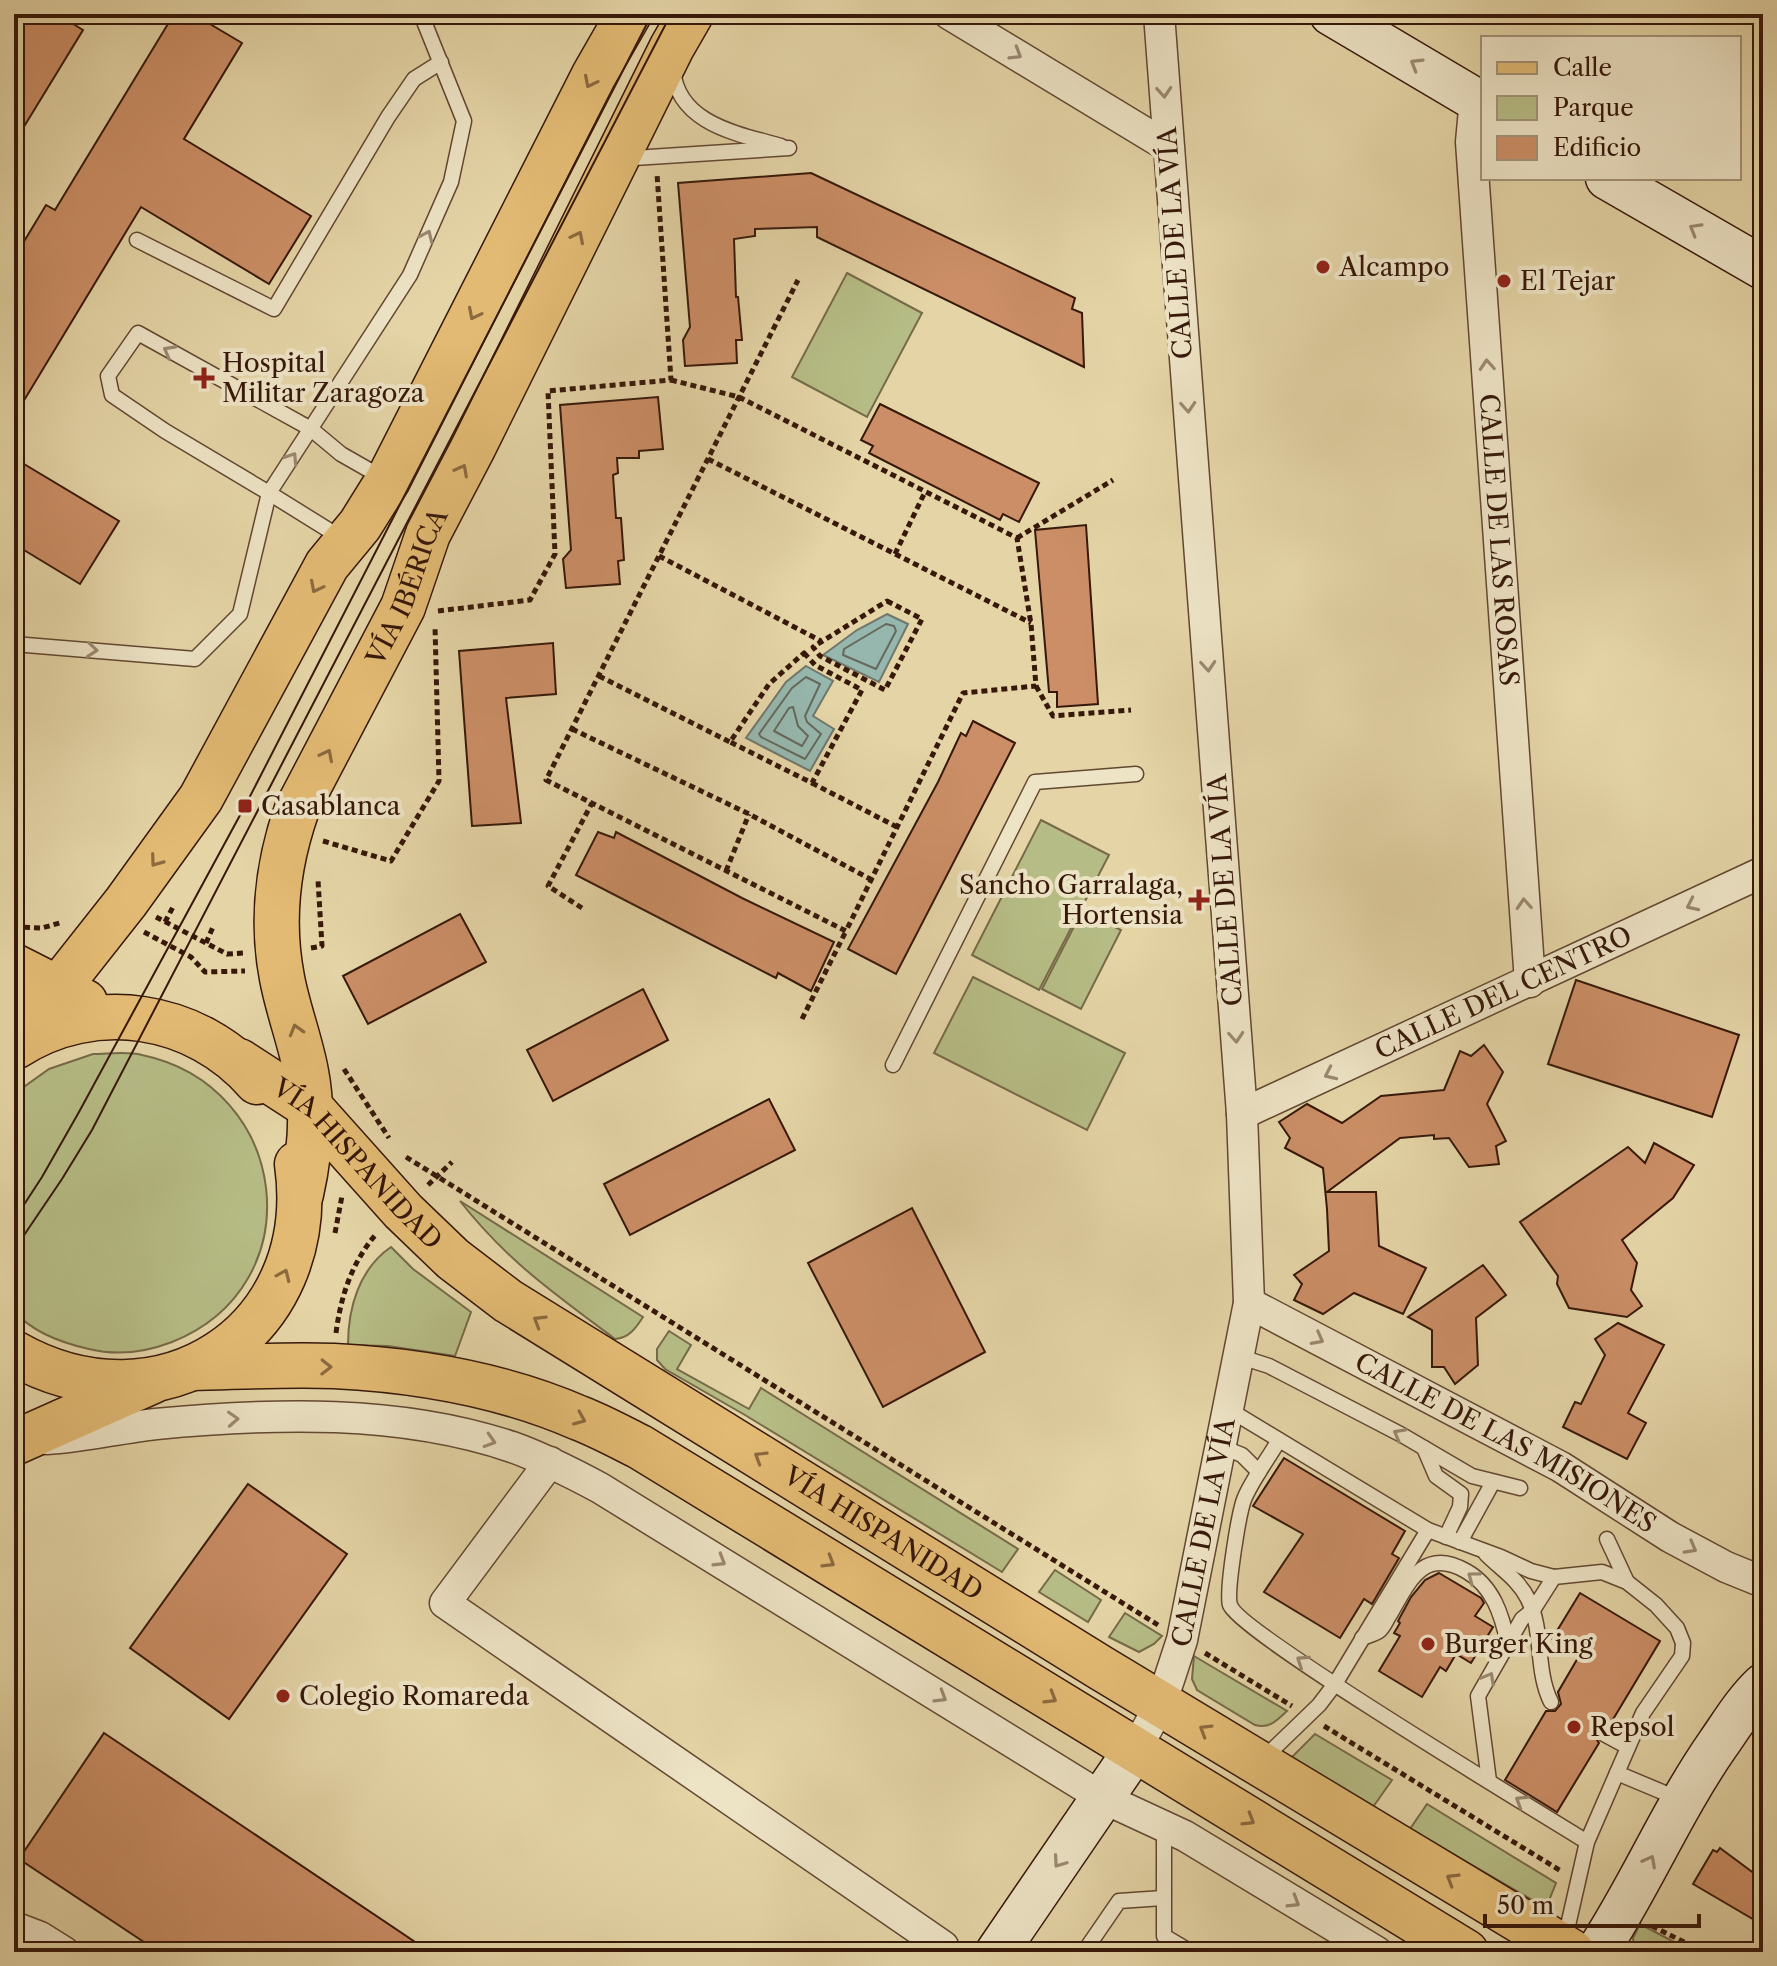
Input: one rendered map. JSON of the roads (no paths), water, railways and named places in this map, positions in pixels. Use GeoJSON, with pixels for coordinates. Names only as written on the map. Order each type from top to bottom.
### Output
{"type":"FeatureCollection","features":[{"type":"Feature","properties":{"kind":"main road"},"geometry":{"type":"LineString","coordinates":[[14,1046],[59,989],[134,916],[327,565],[360,525],[388,480],[594,75],[629,14]]}},
{"type":"Feature","properties":{"kind":"main road","name":"VÍA IBÉRICA"},"geometry":{"type":"LineString","coordinates":[[301,1194],[309,1149],[310,1107],[306,1072],[284,989],[265,962],[284,853],[297,809],[403,607],[428,534],[636,160],[682,30]]}},
{"type":"Feature","properties":{"kind":"main road"},"geometry":{"type":"LineString","coordinates":[[14,966],[124,1017]]}},
{"type":"Feature","properties":{"kind":"main road"},"geometry":{"type":"LineString","coordinates":[[14,1046],[75,1021],[124,1017]]}},
{"type":"Feature","properties":{"kind":"main road","name":"VÍA HISPANIDAD"},"geometry":{"type":"LineString","coordinates":[[124,1017],[170,1024],[196,1035],[310,1107],[403,1211],[453,1259],[508,1301],[1556,1946]]}},
{"type":"Feature","properties":{"kind":"main road"},"geometry":{"type":"LineString","coordinates":[[20,1441],[220,1353],[244,1333],[273,1297],[293,1255],[299,1225],[301,1194],[297,1165],[277,1110],[239,1061]]}},
{"type":"Feature","properties":{"kind":"main road","name":"VÍA HISPANIDAD"},"geometry":{"type":"LineString","coordinates":[[14,1353],[38,1367],[66,1377],[109,1384],[173,1374],[333,1366],[446,1379],[508,1393],[578,1417],[653,1455],[1466,1952]]}},
{"type":"Feature","properties":{"kind":"street"},"geometry":{"type":"LineString","coordinates":[[949,14],[1167,146]]}},
{"type":"Feature","properties":{"kind":"street","name":"CALLE DE LA VÍA"},"geometry":{"type":"LineString","coordinates":[[1135,1750],[1161,1704],[1182,1640],[1249,1303],[1242,1114],[1159,14]]}},
{"type":"Feature","properties":{"kind":"street"},"geometry":{"type":"LineString","coordinates":[[1331,14],[1479,101]]}},
{"type":"Feature","properties":{"kind":"street","name":"CALLE DE LAS ROSAS"},"geometry":{"type":"LineString","coordinates":[[1479,101],[1471,142],[1530,982]]}},
{"type":"Feature","properties":{"kind":"street"},"geometry":{"type":"LineString","coordinates":[[1610,180],[1763,268]]}},
{"type":"Feature","properties":{"kind":"street","name":"CALLE DEL CENTRO"},"geometry":{"type":"LineString","coordinates":[[1242,1114],[1763,872]]}},
{"type":"Feature","properties":{"kind":"street","name":"CALLE DE LAS MISIONES"},"geometry":{"type":"LineString","coordinates":[[1249,1303],[1561,1467],[1698,1552],[1763,1582]]}},
{"type":"Feature","properties":{"kind":"street"},"geometry":{"type":"LineString","coordinates":[[66,1377],[155,1425]]}},
{"type":"Feature","properties":{"kind":"street"},"geometry":{"type":"LineString","coordinates":[[20,1441],[69,1438],[155,1425],[250,1418],[377,1420],[469,1435],[550,1462],[600,1488],[1103,1798],[1164,1824],[1377,1952]]}},
{"type":"Feature","properties":{"kind":"street"},"geometry":{"type":"LineString","coordinates":[[550,1462],[445,1603],[943,1946]]}},
{"type":"Feature","properties":{"kind":"street"},"geometry":{"type":"LineString","coordinates":[[1556,1946],[1624,1911],[1691,1783],[1741,1710],[1763,1685]]}},
{"type":"Feature","properties":{"kind":"street"},"geometry":{"type":"LineString","coordinates":[[997,1952],[1135,1750]]}},
{"type":"Feature","properties":{"kind":"street"},"geometry":{"type":"LineString","coordinates":[[14,1927],[40,1937],[64,1952]]}},
{"type":"Feature","properties":{"kind":"lane"},"geometry":{"type":"LineString","coordinates":[[14,644],[195,659],[240,614],[269,493],[410,275],[451,182],[464,121],[421,14]]}},
{"type":"Feature","properties":{"kind":"lane"},"geometry":{"type":"LineString","coordinates":[[636,160],[789,148],[730,133],[703,118],[680,93],[674,76],[682,30]]}},
{"type":"Feature","properties":{"kind":"lane"},"geometry":{"type":"LineString","coordinates":[[137,240],[274,309],[388,117],[414,79],[441,62]]}},
{"type":"Feature","properties":{"kind":"lane"},"geometry":{"type":"LineString","coordinates":[[346,541],[165,431],[112,395],[108,376],[138,333],[311,429],[341,454],[388,480]]}},
{"type":"Feature","properties":{"kind":"lane"},"geometry":{"type":"LineString","coordinates":[[893,1065],[1035,782],[1136,774]]}},
{"type":"Feature","properties":{"kind":"lane"},"geometry":{"type":"LineString","coordinates":[[1238,1356],[1269,1366],[1472,1476],[1520,1488]]}},
{"type":"Feature","properties":{"kind":"lane"},"geometry":{"type":"LineString","coordinates":[[1228,1408],[1428,1530],[1531,1571],[1554,1577],[1602,1572],[1627,1582],[1677,1628],[1683,1643],[1682,1656],[1643,1713],[1628,1747],[1587,1842],[1579,1882],[1556,1946]]}},
{"type":"Feature","properties":{"kind":"lane"},"geometry":{"type":"LineString","coordinates":[[1279,1440],[1243,1500],[1229,1588],[1230,1606],[1244,1622],[1335,1684],[1587,1842]]}},
{"type":"Feature","properties":{"kind":"lane"},"geometry":{"type":"LineString","coordinates":[[1220,1446],[1242,1455],[1259,1472]]}},
{"type":"Feature","properties":{"kind":"lane"},"geometry":{"type":"LineString","coordinates":[[1424,1448],[1436,1476],[1461,1494],[1453,1539]]}},
{"type":"Feature","properties":{"kind":"lane"},"geometry":{"type":"LineString","coordinates":[[1453,1539],[1493,1482]]}},
{"type":"Feature","properties":{"kind":"lane"},"geometry":{"type":"LineString","coordinates":[[1259,1763],[1335,1684],[1428,1530]]}},
{"type":"Feature","properties":{"kind":"lane"},"geometry":{"type":"LineString","coordinates":[[1607,1539],[1627,1582]]}},
{"type":"Feature","properties":{"kind":"lane"},"geometry":{"type":"LineString","coordinates":[[1483,1551],[1520,1585],[1533,1610],[1543,1686],[1551,1702]]}},
{"type":"Feature","properties":{"kind":"lane"},"geometry":{"type":"LineString","coordinates":[[1362,1638],[1380,1631],[1415,1573],[1432,1563],[1445,1563],[1477,1577],[1489,1591],[1505,1628],[1508,1644]]}},
{"type":"Feature","properties":{"kind":"lane"},"geometry":{"type":"LineString","coordinates":[[1489,1781],[1478,1696],[1522,1619],[1533,1610],[1554,1577]]}},
{"type":"Feature","properties":{"kind":"lane"},"geometry":{"type":"LineString","coordinates":[[1604,1734],[1628,1747]]}},
{"type":"Feature","properties":{"kind":"lane"},"geometry":{"type":"LineString","coordinates":[[1617,1773],[1682,1800]]}},
{"type":"Feature","properties":{"kind":"lane"},"geometry":{"type":"LineString","coordinates":[[1164,1824],[1164,1936],[1190,1952]]}},
{"type":"Feature","properties":{"kind":"lane"},"geometry":{"type":"LineString","coordinates":[[1084,1952],[1119,1901],[1163,1898]]}},
{"type":"Feature","properties":{"kind":"water"},"geometry":{"type":"Polygon","coordinates":[[[887,614],[908,624],[879,682],[823,655],[857,630],[887,614]]]}},
{"type":"Feature","properties":{"kind":"water"},"geometry":{"type":"Polygon","coordinates":[[[806,666],[833,681],[813,716],[834,729],[810,771],[746,738],[786,682],[806,666]]]}},
{"type":"Feature","properties":{"kind":"tram line"},"geometry":{"type":"LineString","coordinates":[[14,1220],[79,1112],[245,806],[652,14]]}},
{"type":"Feature","properties":{"kind":"tram line"},"geometry":{"type":"LineString","coordinates":[[14,1250],[92,1130],[671,14]]}},
{"type":"Feature","properties":{"kind":"place","name":"Alcampo"},"geometry":{"type":"Point","coordinates":[1323,267]}},
{"type":"Feature","properties":{"kind":"place","name":"El Tejar"},"geometry":{"type":"Point","coordinates":[1504,281]}},
{"type":"Feature","properties":{"kind":"place","name":"Hospital Militar Zaragoza"},"geometry":{"type":"Point","coordinates":[204,378]}},
{"type":"Feature","properties":{"kind":"place","name":"Casablanca"},"geometry":{"type":"Point","coordinates":[245,806]}},
{"type":"Feature","properties":{"kind":"place","name":"Sancho Garralaga, Hortensia"},"geometry":{"type":"Point","coordinates":[1199,900]}},
{"type":"Feature","properties":{"kind":"place","name":"Burger King"},"geometry":{"type":"Point","coordinates":[1428,1644]}},
{"type":"Feature","properties":{"kind":"place","name":"Colegio Romareda"},"geometry":{"type":"Point","coordinates":[283,1696]}},
{"type":"Feature","properties":{"kind":"place","name":"Repsol"},"geometry":{"type":"Point","coordinates":[1574,1727]}}]}
